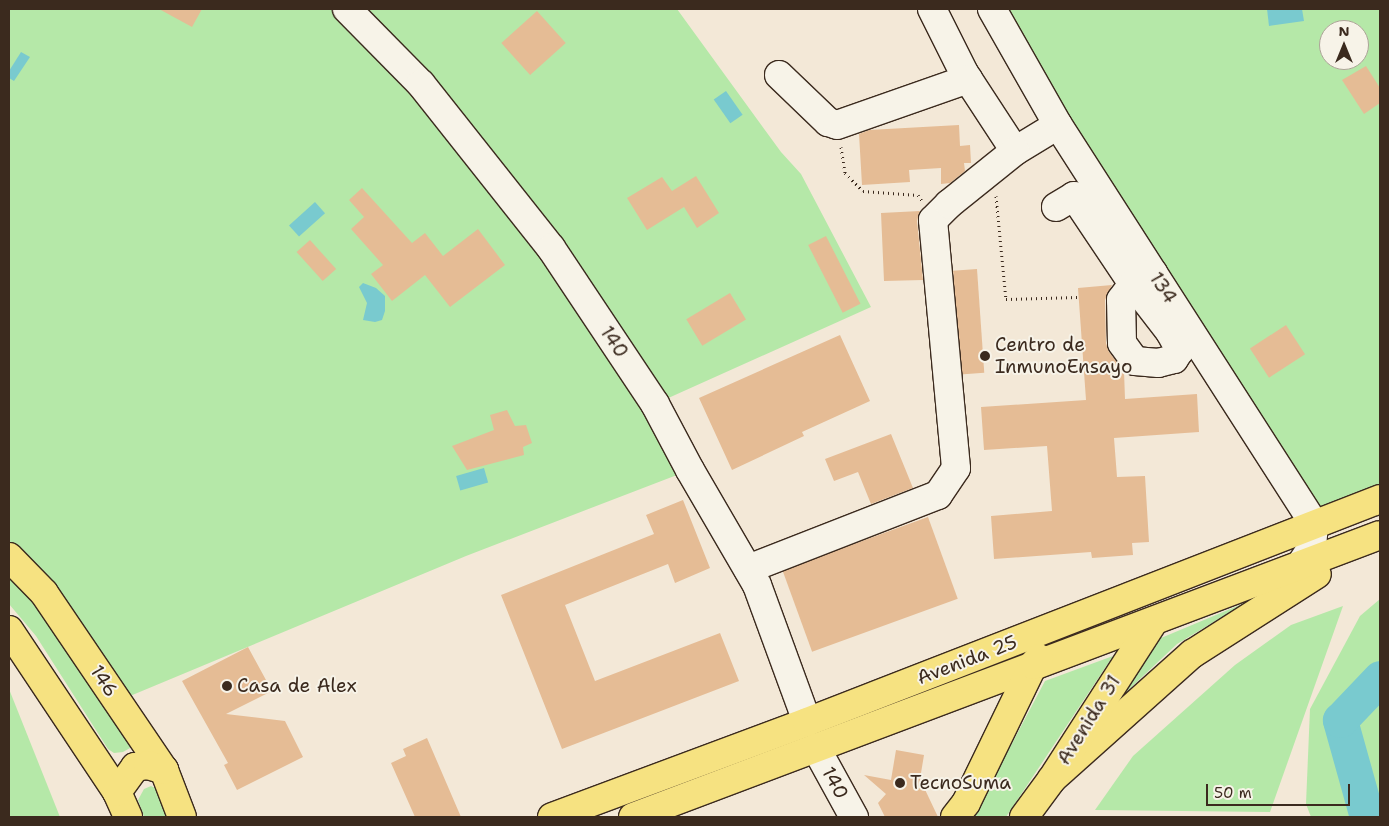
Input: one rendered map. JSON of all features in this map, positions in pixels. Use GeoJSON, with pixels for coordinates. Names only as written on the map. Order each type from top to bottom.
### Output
{"type":"FeatureCollection","features":[{"type":"Feature","properties":{"kind":"main road","name":"Avenida 25"},"geometry":{"type":"LineString","coordinates":[[552,817],[807,722],[1380,499]]}},
{"type":"Feature","properties":{"kind":"main road","name":"Avenida 25"},"geometry":{"type":"LineString","coordinates":[[633,817],[1380,535]]}},
{"type":"Feature","properties":{"kind":"main road"},"geometry":{"type":"LineString","coordinates":[[1052,779],[1192,654],[1302,582],[1380,542]]}},
{"type":"Feature","properties":{"kind":"main road","name":"146"},"geometry":{"type":"LineString","coordinates":[[9,557],[44,593],[164,770],[182,817]]}},
{"type":"Feature","properties":{"kind":"main road"},"geometry":{"type":"LineString","coordinates":[[955,817],[966,803],[1033,665],[1068,620]]}},
{"type":"Feature","properties":{"kind":"main road","name":"Avenida 31"},"geometry":{"type":"LineString","coordinates":[[1024,817],[1052,779],[1153,622]]}},
{"type":"Feature","properties":{"kind":"main road"},"geometry":{"type":"LineString","coordinates":[[9,630],[116,792],[128,817]]}},
{"type":"Feature","properties":{"kind":"main road"},"geometry":{"type":"LineString","coordinates":[[116,792],[128,773],[135,767],[148,765],[164,770]]}},
{"type":"Feature","properties":{"kind":"street","name":"140"},"geometry":{"type":"LineString","coordinates":[[347,9],[421,84],[551,248],[655,404],[690,470],[758,585],[807,722]]}},
{"type":"Feature","properties":{"kind":"street"},"geometry":{"type":"LineString","coordinates":[[932,9],[968,79],[1015,151]]}},
{"type":"Feature","properties":{"kind":"street","name":"134"},"geometry":{"type":"LineString","coordinates":[[992,9],[1143,278],[1314,524]]}},
{"type":"Feature","properties":{"kind":"street"},"geometry":{"type":"LineString","coordinates":[[779,75],[828,122],[837,125],[968,79]]}},
{"type":"Feature","properties":{"kind":"street"},"geometry":{"type":"LineString","coordinates":[[748,569],[938,495],[956,468],[934,220],[949,204],[1015,151],[1058,125]]}},
{"type":"Feature","properties":{"kind":"street"},"geometry":{"type":"LineString","coordinates":[[1056,207],[1074,196],[1143,278]]}},
{"type":"Feature","properties":{"kind":"street"},"geometry":{"type":"LineString","coordinates":[[1299,567],[1312,547],[1314,524]]}},
{"type":"Feature","properties":{"kind":"street","name":"140"},"geometry":{"type":"LineString","coordinates":[[816,748],[854,817]]}},
{"type":"Feature","properties":{"kind":"path"},"geometry":{"type":"LineString","coordinates":[[832,124],[841,144],[846,173],[863,192],[918,195],[934,220]]}},
{"type":"Feature","properties":{"kind":"path"},"geometry":{"type":"LineString","coordinates":[[993,168],[1006,299],[1078,297]]}},
{"type":"Feature","properties":{"kind":"green space"},"geometry":{"type":"Polygon","coordinates":[[[9,9],[677,9],[781,152],[801,174],[871,307],[655,404],[690,470],[466,556],[118,701],[9,557],[9,9]]]}},
{"type":"Feature","properties":{"kind":"green space"},"geometry":{"type":"Polygon","coordinates":[[[983,9],[1380,9],[1380,487],[1314,524],[983,9]]]}},
{"type":"Feature","properties":{"kind":"green space"},"geometry":{"type":"Polygon","coordinates":[[[9,577],[32,600],[53,629],[130,739],[130,748],[123,752],[114,753],[108,749],[36,636],[9,604],[9,577]]]}},
{"type":"Feature","properties":{"kind":"green space"},"geometry":{"type":"Polygon","coordinates":[[[1380,599],[1380,817],[1311,817],[1306,804],[1310,709],[1360,616],[1380,599]]]}},
{"type":"Feature","properties":{"kind":"green space"},"geometry":{"type":"Polygon","coordinates":[[[1247,602],[1177,644],[1124,694],[1161,638],[1247,602]]]}},
{"type":"Feature","properties":{"kind":"green space"},"geometry":{"type":"Polygon","coordinates":[[[1343,606],[1270,812],[1095,810],[1133,756],[1235,665],[1291,625],[1343,606]]]}},
{"type":"Feature","properties":{"kind":"green space"},"geometry":{"type":"Polygon","coordinates":[[[1113,656],[1006,817],[973,817],[1045,681],[1113,656]]]}},
{"type":"Feature","properties":{"kind":"green space"},"geometry":{"type":"Polygon","coordinates":[[[9,689],[60,817],[9,817],[9,689]]]}},
{"type":"Feature","properties":{"kind":"green space"},"geometry":{"type":"Polygon","coordinates":[[[151,786],[161,791],[169,817],[144,817],[138,800],[144,789],[151,786]]]}},
{"type":"Feature","properties":{"kind":"water"},"geometry":{"type":"Polygon","coordinates":[[[1267,9],[1302,9],[1304,21],[1269,26],[1267,9]]]}},
{"type":"Feature","properties":{"kind":"water"},"geometry":{"type":"Polygon","coordinates":[[[21,52],[30,57],[14,81],[9,78],[9,71],[21,52]]]}},
{"type":"Feature","properties":{"kind":"water"},"geometry":{"type":"Polygon","coordinates":[[[726,91],[743,115],[730,123],[714,100],[726,91]]]}},
{"type":"Feature","properties":{"kind":"water"},"geometry":{"type":"Polygon","coordinates":[[[315,202],[325,213],[299,237],[289,225],[315,202]]]}},
{"type":"Feature","properties":{"kind":"water"},"geometry":{"type":"Polygon","coordinates":[[[363,283],[376,288],[385,296],[385,311],[382,320],[375,322],[363,320],[367,303],[359,287],[363,283]]]}},
{"type":"Feature","properties":{"kind":"water"},"geometry":{"type":"Polygon","coordinates":[[[484,468],[488,482],[460,490],[456,476],[484,468]]]}},
{"type":"Feature","properties":{"kind":"building"},"geometry":{"type":"Polygon","coordinates":[[[159,9],[202,9],[192,27],[159,9]]]}},
{"type":"Feature","properties":{"kind":"building"},"geometry":{"type":"Polygon","coordinates":[[[537,11],[566,43],[530,75],[501,43],[537,11]]]}},
{"type":"Feature","properties":{"kind":"building"},"geometry":{"type":"Polygon","coordinates":[[[1359,70],[1369,70],[1380,88],[1380,103],[1364,114],[1342,80],[1359,70]]]}},
{"type":"Feature","properties":{"kind":"building"},"geometry":{"type":"Polygon","coordinates":[[[959,125],[960,146],[970,145],[971,163],[964,163],[965,171],[950,183],[941,184],[941,168],[909,170],[910,182],[862,185],[859,134],[869,130],[959,125]]]}},
{"type":"Feature","properties":{"kind":"building"},"geometry":{"type":"Polygon","coordinates":[[[696,176],[719,213],[697,228],[684,207],[647,230],[627,198],[662,177],[672,191],[696,176]]]}},
{"type":"Feature","properties":{"kind":"building"},"geometry":{"type":"Polygon","coordinates":[[[362,188],[412,243],[425,233],[443,256],[478,229],[505,265],[450,307],[425,275],[392,301],[371,274],[383,265],[351,229],[364,217],[349,200],[362,188]]]}},
{"type":"Feature","properties":{"kind":"building"},"geometry":{"type":"Polygon","coordinates":[[[920,211],[917,221],[923,280],[884,281],[881,213],[920,211]]]}},
{"type":"Feature","properties":{"kind":"building"},"geometry":{"type":"Polygon","coordinates":[[[826,236],[861,304],[843,313],[808,245],[826,236]]]}},
{"type":"Feature","properties":{"kind":"building"},"geometry":{"type":"Polygon","coordinates":[[[310,240],[336,269],[323,281],[297,252],[310,240]]]}},
{"type":"Feature","properties":{"kind":"building"},"geometry":{"type":"Polygon","coordinates":[[[977,269],[984,373],[960,374],[953,271],[977,269]]]}},
{"type":"Feature","properties":{"kind":"building","name":"Centro de InmunoEnsayo"},"geometry":{"type":"Polygon","coordinates":[[[1112,285],[1105,300],[1106,343],[1109,352],[1124,371],[1125,399],[1197,394],[1199,432],[1114,438],[1117,477],[1145,476],[1149,542],[1132,543],[1133,555],[1092,558],[1091,552],[994,559],[991,516],[1052,511],[1047,446],[984,450],[981,407],[1086,400],[1078,288],[1112,285]]]}},
{"type":"Feature","properties":{"kind":"building"},"geometry":{"type":"Polygon","coordinates":[[[730,293],[746,320],[702,346],[686,319],[730,293]]]}},
{"type":"Feature","properties":{"kind":"building"},"geometry":{"type":"Polygon","coordinates":[[[1286,325],[1305,354],[1269,378],[1250,348],[1286,325]]]}},
{"type":"Feature","properties":{"kind":"building"},"geometry":{"type":"Polygon","coordinates":[[[840,335],[870,401],[802,432],[804,436],[732,470],[699,398],[840,335]]]}},
{"type":"Feature","properties":{"kind":"building"},"geometry":{"type":"Polygon","coordinates":[[[507,410],[515,426],[526,425],[532,443],[523,447],[524,455],[467,470],[452,446],[494,430],[490,415],[507,410]]]}},
{"type":"Feature","properties":{"kind":"building"},"geometry":{"type":"Polygon","coordinates":[[[891,434],[913,488],[871,504],[858,472],[834,481],[825,459],[891,434]]]}},
{"type":"Feature","properties":{"kind":"building"},"geometry":{"type":"Polygon","coordinates":[[[683,500],[710,568],[675,583],[668,564],[565,605],[595,681],[720,633],[739,681],[562,749],[501,595],[654,534],[646,515],[683,500]]]}},
{"type":"Feature","properties":{"kind":"building"},"geometry":{"type":"Polygon","coordinates":[[[928,517],[958,599],[812,652],[782,570],[928,517]]]}},
{"type":"Feature","properties":{"kind":"building"},"geometry":{"type":"Polygon","coordinates":[[[248,647],[272,691],[226,714],[285,721],[303,757],[237,790],[224,765],[228,763],[182,681],[248,647]]]}},
{"type":"Feature","properties":{"kind":"building"},"geometry":{"type":"Polygon","coordinates":[[[427,738],[461,817],[415,817],[391,763],[406,756],[403,749],[427,738]]]}},
{"type":"Feature","properties":{"kind":"building","name":"TecnoSuma"},"geometry":{"type":"Polygon","coordinates":[[[896,750],[924,755],[920,779],[938,817],[885,817],[878,803],[886,794],[864,775],[891,780],[896,750]]]}},
{"type":"Feature","properties":{"kind":"waterway"},"geometry":{"type":"LineString","coordinates":[[1367,817],[1340,720],[1380,678]]}},
{"type":"Feature","properties":{"kind":"place","name":"Centro de InmunoEnsayo"},"geometry":{"type":"Point","coordinates":[985,356]}},
{"type":"Feature","properties":{"kind":"place","name":"Casa de Alex"},"geometry":{"type":"Point","coordinates":[227,686]}},
{"type":"Feature","properties":{"kind":"place","name":"TecnoSuma"},"geometry":{"type":"Point","coordinates":[900,783]}}]}
